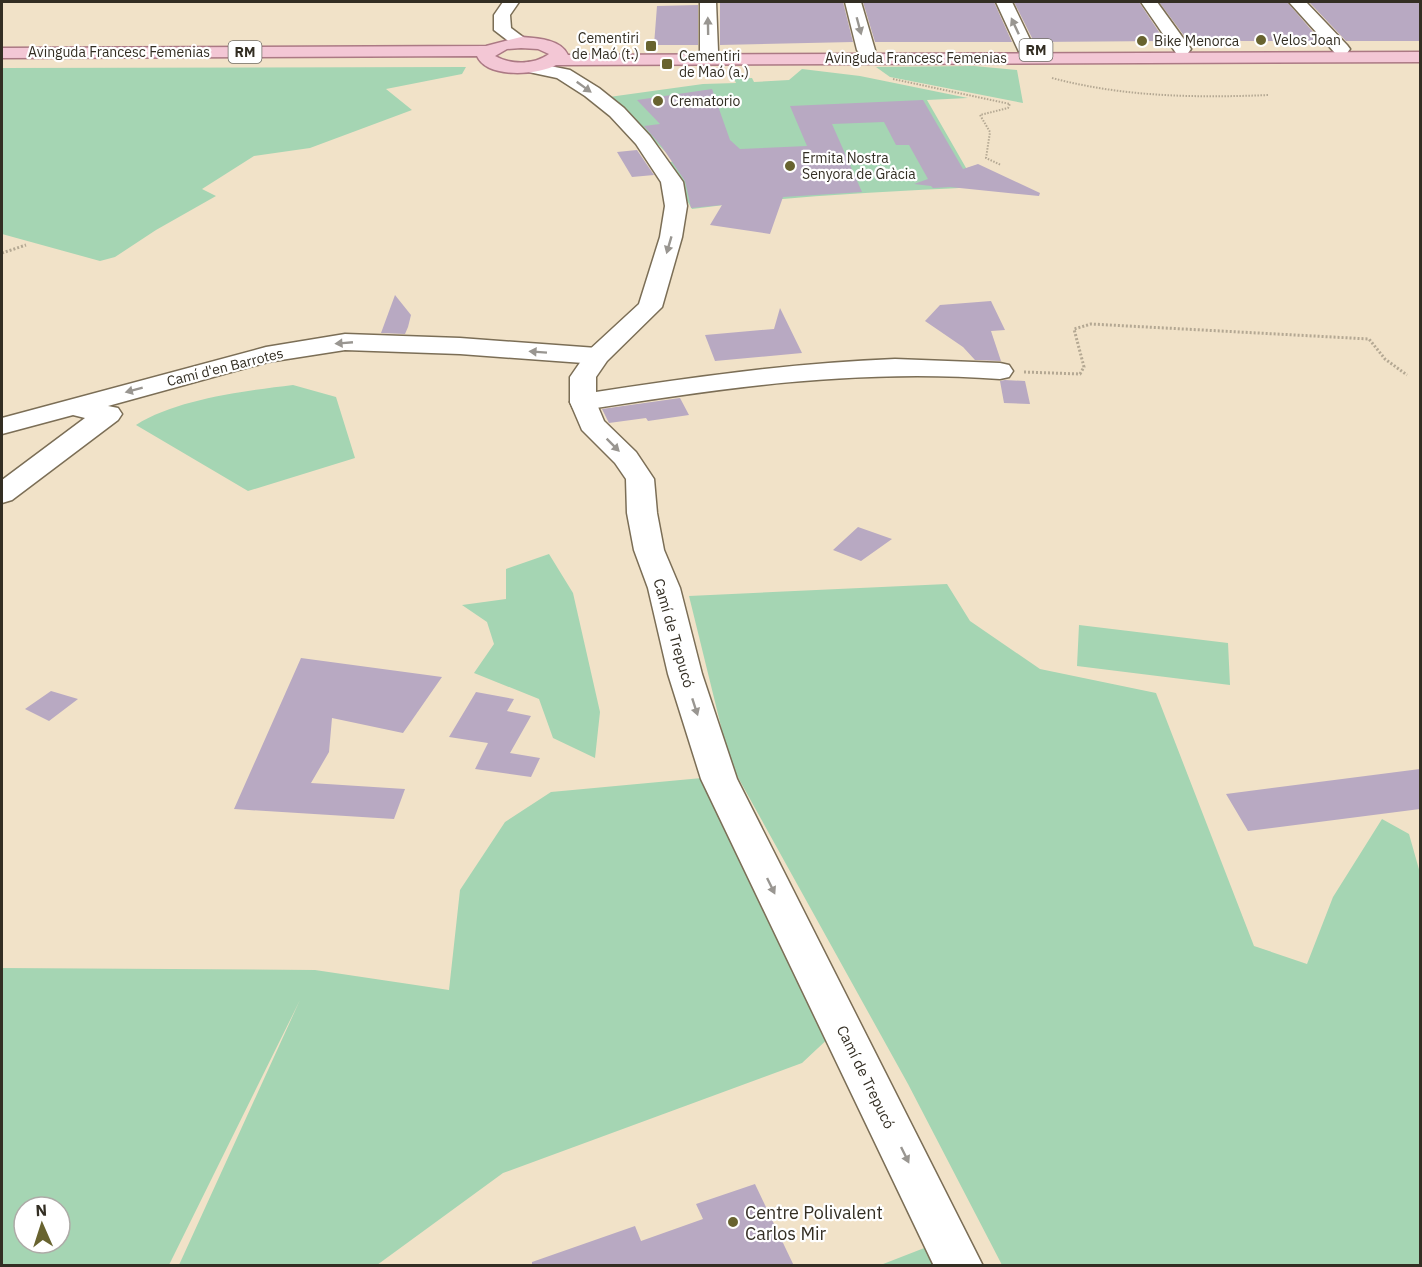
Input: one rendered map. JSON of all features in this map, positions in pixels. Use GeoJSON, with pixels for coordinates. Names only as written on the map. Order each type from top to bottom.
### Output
{"type":"FeatureCollection","features":[{"type":"Feature","properties":{"kind":"main road","name":"RM"},"geometry":{"type":"LineString","coordinates":[[522,43],[541,44],[556,56],[530,67],[499,65],[488,55],[509,45],[522,43]]}},
{"type":"Feature","properties":{"kind":"main road","name":"Avinguda Francesc Femenias"},"geometry":{"type":"LineString","coordinates":[[556,56],[708,51],[866,54],[1026,50],[1420,48]]}},
{"type":"Feature","properties":{"kind":"main road","name":"Avinguda Francesc Femenias"},"geometry":{"type":"LineString","coordinates":[[2,53],[488,55]]}},
{"type":"Feature","properties":{"kind":"main road","name":"Avinguda Francesc Femenias"},"geometry":{"type":"LineString","coordinates":[[556,56],[866,54],[1420,57]]}},
{"type":"Feature","properties":{"kind":"main road","name":"Avinguda Francesc Femenias"},"geometry":{"type":"LineString","coordinates":[[2,61],[488,55]]}},
{"type":"Feature","properties":{"kind":"street"},"geometry":{"type":"LineString","coordinates":[[511,2],[502,15],[503,30],[522,43]]}},
{"type":"Feature","properties":{"kind":"street"},"geometry":{"type":"LineString","coordinates":[[708,2],[708,51]]}},
{"type":"Feature","properties":{"kind":"street"},"geometry":{"type":"LineString","coordinates":[[853,2],[866,54]]}},
{"type":"Feature","properties":{"kind":"street"},"geometry":{"type":"LineString","coordinates":[[1004,2],[1026,50]]}},
{"type":"Feature","properties":{"kind":"street"},"geometry":{"type":"LineString","coordinates":[[1149,2],[1182,49]]}},
{"type":"Feature","properties":{"kind":"street"},"geometry":{"type":"LineString","coordinates":[[1297,2],[1341,49]]}},
{"type":"Feature","properties":{"kind":"street"},"geometry":{"type":"LineString","coordinates":[[530,67],[563,74],[578,82],[617,112],[643,140],[672,182],[676,206],[671,237],[650,307],[597,356],[583,377],[583,402],[773,375],[873,367],[963,367],[1000,371]]}},
{"type":"Feature","properties":{"kind":"street","name":"Camí d'en Barrotes"},"geometry":{"type":"LineString","coordinates":[[2,426],[266,355],[345,342],[460,346],[597,356]]}},
{"type":"Feature","properties":{"kind":"street","name":"Camí de Trepucó"},"geometry":{"type":"LineString","coordinates":[[583,402],[592,424],[626,458],[640,479],[642,513],[649,550],[664,588],[685,674],[719,779],[959,1266]]}},
{"type":"Feature","properties":{"kind":"street"},"geometry":{"type":"LineString","coordinates":[[2,494],[108,414],[69,408]]}},
{"type":"Feature","properties":{"kind":"path"},"geometry":{"type":"LineString","coordinates":[[866,54],[880,77],[1010,104],[1008,108],[980,115],[990,132],[986,158],[1001,165]]}},
{"type":"Feature","properties":{"kind":"path"},"geometry":{"type":"LineString","coordinates":[[1045,76],[1118,94],[1209,98],[1269,96]]}},
{"type":"Feature","properties":{"kind":"path"},"geometry":{"type":"LineString","coordinates":[[2,253],[26,245]]}},
{"type":"Feature","properties":{"kind":"path"},"geometry":{"type":"LineString","coordinates":[[1000,371],[1080,374],[1084,367],[1074,329],[1091,324],[1370,339],[1385,359],[1407,375]]}},
{"type":"Feature","properties":{"kind":"green space"},"geometry":{"type":"Polygon","coordinates":[[[974,66],[1017,70],[1023,103],[890,77],[876,67],[974,66]]]}},
{"type":"Feature","properties":{"kind":"green space"},"geometry":{"type":"Polygon","coordinates":[[[466,67],[462,74],[386,89],[412,110],[310,148],[254,156],[202,189],[216,196],[156,230],[115,257],[100,261],[2,234],[2,68],[466,67]]]}},
{"type":"Feature","properties":{"kind":"green space"},"geometry":{"type":"Polygon","coordinates":[[[802,69],[860,76],[968,98],[927,100],[977,187],[798,198],[692,209],[665,163],[675,161],[609,97],[703,84],[736,83],[734,79],[752,78],[754,82],[789,80],[802,69]]]}},
{"type":"Feature","properties":{"kind":"green space"},"geometry":{"type":"Polygon","coordinates":[[[293,385],[336,397],[355,458],[248,491],[136,425],[191,402],[233,393],[293,385]]]}},
{"type":"Feature","properties":{"kind":"green space"},"geometry":{"type":"Polygon","coordinates":[[[549,554],[573,593],[600,712],[595,758],[553,738],[539,699],[474,673],[494,644],[487,622],[462,605],[506,599],[506,569],[549,554]]]}},
{"type":"Feature","properties":{"kind":"green space"},"geometry":{"type":"Polygon","coordinates":[[[947,584],[970,621],[1040,669],[1156,693],[1254,946],[1307,964],[1333,897],[1382,819],[1409,834],[1420,873],[1420,1265],[1002,1265],[908,1084],[730,763],[689,596],[947,584]]]}},
{"type":"Feature","properties":{"kind":"green space"},"geometry":{"type":"Polygon","coordinates":[[[1079,625],[1228,643],[1230,685],[1077,666],[1079,625]]]}},
{"type":"Feature","properties":{"kind":"green space"},"geometry":{"type":"Polygon","coordinates":[[[702,778],[833,1034],[802,1063],[503,1173],[377,1265],[179,1265],[300,1000],[169,1265],[2,1266],[2,968],[315,970],[449,990],[460,890],[505,822],[551,792],[702,778]]]}},
{"type":"Feature","properties":{"kind":"green space"},"geometry":{"type":"Polygon","coordinates":[[[932,1245],[943,1266],[878,1266],[932,1245]]]}},
{"type":"Feature","properties":{"kind":"building"},"geometry":{"type":"Polygon","coordinates":[[[720,2],[843,2],[853,42],[720,45],[720,2]]]}},
{"type":"Feature","properties":{"kind":"building"},"geometry":{"type":"Polygon","coordinates":[[[863,2],[994,2],[1012,42],[875,42],[863,2]]]}},
{"type":"Feature","properties":{"kind":"building"},"geometry":{"type":"Polygon","coordinates":[[[1014,2],[1139,2],[1165,41],[1034,42],[1014,2]]]}},
{"type":"Feature","properties":{"kind":"building"},"geometry":{"type":"Polygon","coordinates":[[[1159,2],[1287,2],[1321,41],[1188,41],[1159,2]]]}},
{"type":"Feature","properties":{"kind":"building"},"geometry":{"type":"Polygon","coordinates":[[[1309,2],[1420,2],[1420,41],[1346,41],[1309,2]]]}},
{"type":"Feature","properties":{"kind":"building"},"geometry":{"type":"Polygon","coordinates":[[[698,5],[698,45],[654,45],[657,6],[698,5]]]}},
{"type":"Feature","properties":{"kind":"building"},"geometry":{"type":"Polygon","coordinates":[[[712,89],[730,140],[740,149],[807,146],[790,106],[923,100],[963,169],[978,164],[1040,193],[1039,196],[950,187],[933,188],[914,184],[928,179],[909,145],[896,145],[884,122],[832,124],[862,192],[783,197],[770,234],[710,225],[722,205],[691,208],[685,181],[662,147],[644,126],[660,124],[637,100],[712,89]]]}},
{"type":"Feature","properties":{"kind":"building"},"geometry":{"type":"Polygon","coordinates":[[[637,150],[654,175],[632,177],[617,152],[637,150]]]}},
{"type":"Feature","properties":{"kind":"building"},"geometry":{"type":"Polygon","coordinates":[[[395,295],[411,315],[408,327],[405,334],[381,333],[395,295]]]}},
{"type":"Feature","properties":{"kind":"building"},"geometry":{"type":"Polygon","coordinates":[[[991,301],[1005,330],[991,331],[1001,361],[975,360],[963,347],[925,321],[940,305],[991,301]]]}},
{"type":"Feature","properties":{"kind":"building"},"geometry":{"type":"Polygon","coordinates":[[[780,308],[802,353],[715,361],[705,335],[774,329],[780,308]]]}},
{"type":"Feature","properties":{"kind":"building"},"geometry":{"type":"Polygon","coordinates":[[[1000,381],[1025,381],[1030,404],[1004,403],[1000,381]]]}},
{"type":"Feature","properties":{"kind":"building"},"geometry":{"type":"Polygon","coordinates":[[[680,398],[689,415],[648,421],[646,418],[609,423],[602,409],[680,398]]]}},
{"type":"Feature","properties":{"kind":"building"},"geometry":{"type":"Polygon","coordinates":[[[858,527],[892,539],[861,561],[833,550],[858,527]]]}},
{"type":"Feature","properties":{"kind":"building"},"geometry":{"type":"Polygon","coordinates":[[[301,658],[442,677],[403,733],[332,718],[329,752],[311,783],[405,789],[394,819],[234,809],[301,658]]]}},
{"type":"Feature","properties":{"kind":"building"},"geometry":{"type":"Polygon","coordinates":[[[51,691],[78,699],[49,721],[25,709],[51,691]]]}},
{"type":"Feature","properties":{"kind":"building"},"geometry":{"type":"Polygon","coordinates":[[[476,692],[514,699],[507,711],[531,716],[510,753],[540,758],[531,777],[475,769],[488,743],[449,737],[476,692]]]}},
{"type":"Feature","properties":{"kind":"building"},"geometry":{"type":"Polygon","coordinates":[[[1420,769],[1420,809],[1248,831],[1226,794],[1420,769]]]}},
{"type":"Feature","properties":{"kind":"building","name":"Centre Polivalent Carlos Mir"},"geometry":{"type":"Polygon","coordinates":[[[755,1184],[794,1266],[532,1266],[532,1262],[635,1226],[641,1241],[703,1219],[696,1204],[755,1184]]]}},
{"type":"Feature","properties":{"kind":"place","name":"Velos Joan"},"geometry":{"type":"Point","coordinates":[1261,40]}},
{"type":"Feature","properties":{"kind":"place","name":"Bike Menorca"},"geometry":{"type":"Point","coordinates":[1142,41]}},
{"type":"Feature","properties":{"kind":"place","name":"Cementiri de Maó (t.)"},"geometry":{"type":"Point","coordinates":[651,46]}},
{"type":"Feature","properties":{"kind":"place","name":"Cementiri de Maó (a.)"},"geometry":{"type":"Point","coordinates":[667,64]}},
{"type":"Feature","properties":{"kind":"place","name":"Crematorio"},"geometry":{"type":"Point","coordinates":[658,101]}},
{"type":"Feature","properties":{"kind":"place","name":"Ermita Nostra Senyora de Gràcia"},"geometry":{"type":"Point","coordinates":[790,166]}},
{"type":"Feature","properties":{"kind":"place","name":"Centre Polivalent Carlos Mir"},"geometry":{"type":"Point","coordinates":[733,1222]}}]}
